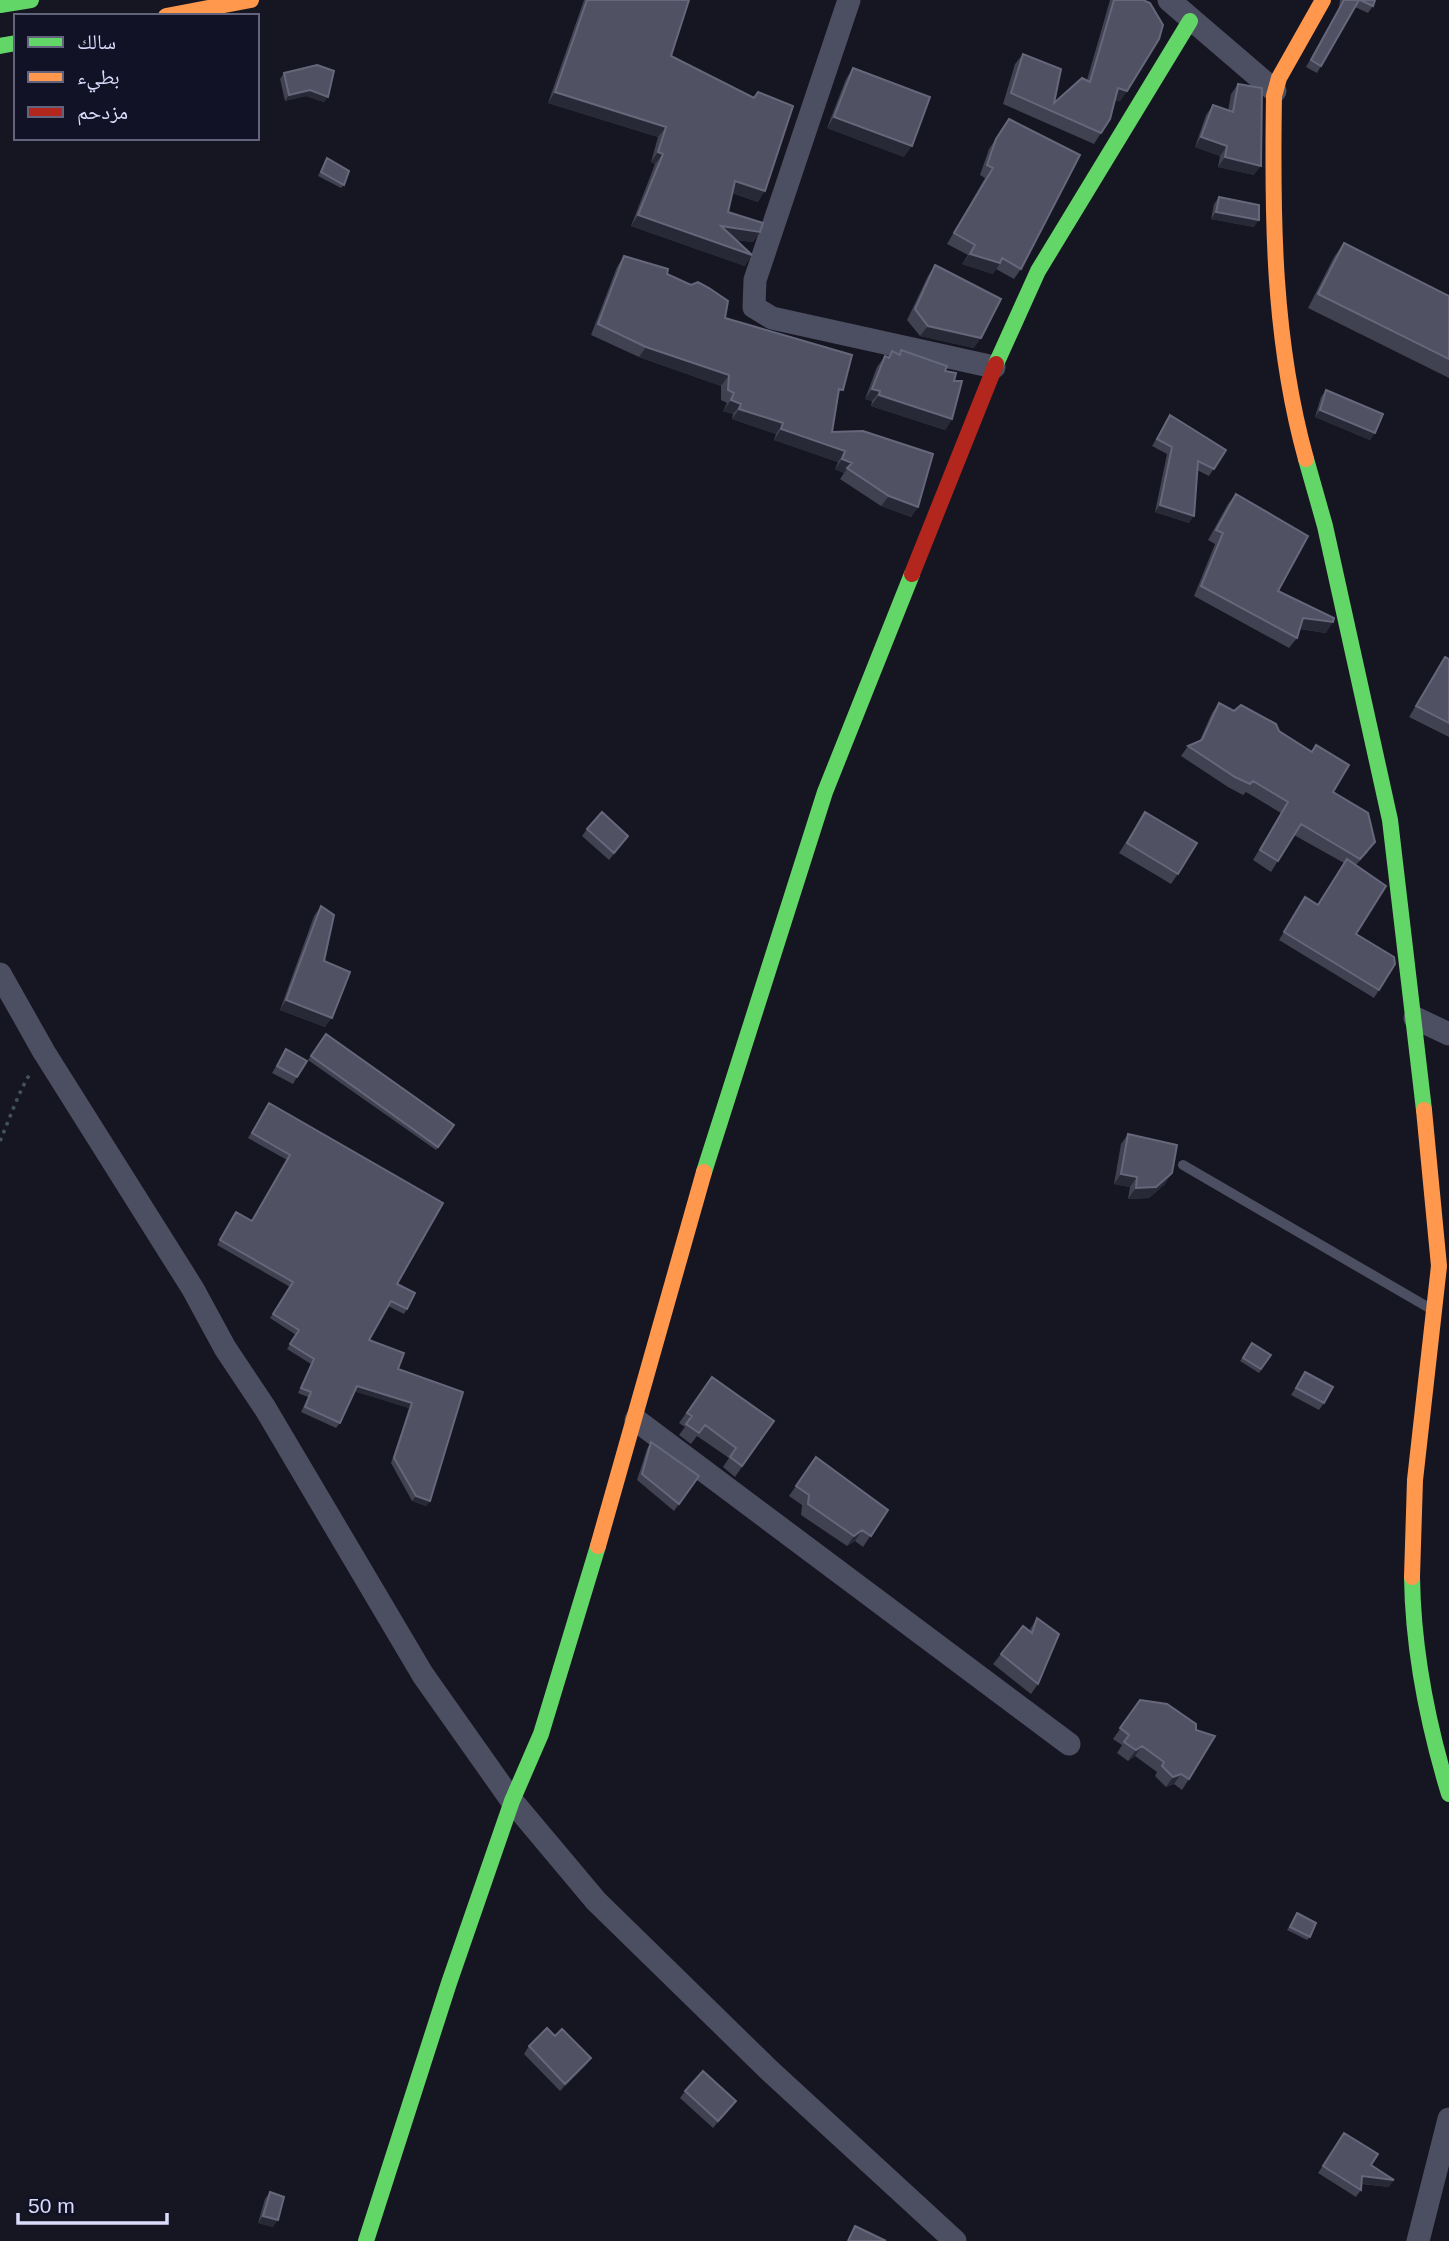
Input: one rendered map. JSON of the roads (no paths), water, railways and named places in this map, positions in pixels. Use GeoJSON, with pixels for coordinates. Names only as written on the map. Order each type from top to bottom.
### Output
{"type":"FeatureCollection","features":[{"type":"Feature","properties":{"kind":"main road"},"geometry":{"type":"LineString","coordinates":[[0,5],[31,0]]}},
{"type":"Feature","properties":{"kind":"main road"},"geometry":{"type":"LineString","coordinates":[[177,14],[251,0]]}},
{"type":"Feature","properties":{"kind":"main road"},"geometry":{"type":"LineString","coordinates":[[1323,0],[1279,78],[1275,91],[1271,127],[1272,223],[1283,352],[1299,432],[1325,526],[1390,820],[1415,1018],[1439,1266],[1436,1312],[1415,1480],[1413,1606],[1438,1756],[1449,1794]]}},
{"type":"Feature","properties":{"kind":"main road"},"geometry":{"type":"LineString","coordinates":[[366,2241],[449,1983],[512,1801],[541,1734],[636,1420],[687,1227],[825,792],[994,368],[1038,271],[1190,21]]}},
{"type":"Feature","properties":{"kind":"street"},"geometry":{"type":"LineString","coordinates":[[849,0],[755,280],[754,307],[772,318],[994,368]]}},
{"type":"Feature","properties":{"kind":"street"},"geometry":{"type":"LineString","coordinates":[[1170,0],[1190,21],[1275,91]]}},
{"type":"Feature","properties":{"kind":"street"},"geometry":{"type":"LineString","coordinates":[[0,974],[44,1052],[193,1289],[225,1348],[265,1408],[423,1675],[512,1801],[596,1901],[769,2070],[955,2241]]}},
{"type":"Feature","properties":{"kind":"street"},"geometry":{"type":"LineString","coordinates":[[1415,1018],[1449,1034]]}},
{"type":"Feature","properties":{"kind":"street"},"geometry":{"type":"LineString","coordinates":[[636,1420],[1069,1744]]}},
{"type":"Feature","properties":{"kind":"street"},"geometry":{"type":"LineString","coordinates":[[1419,2241],[1449,2119]]}},
{"type":"Feature","properties":{"kind":"lane"},"geometry":{"type":"LineString","coordinates":[[1183,1165],[1436,1312]]}}]}
